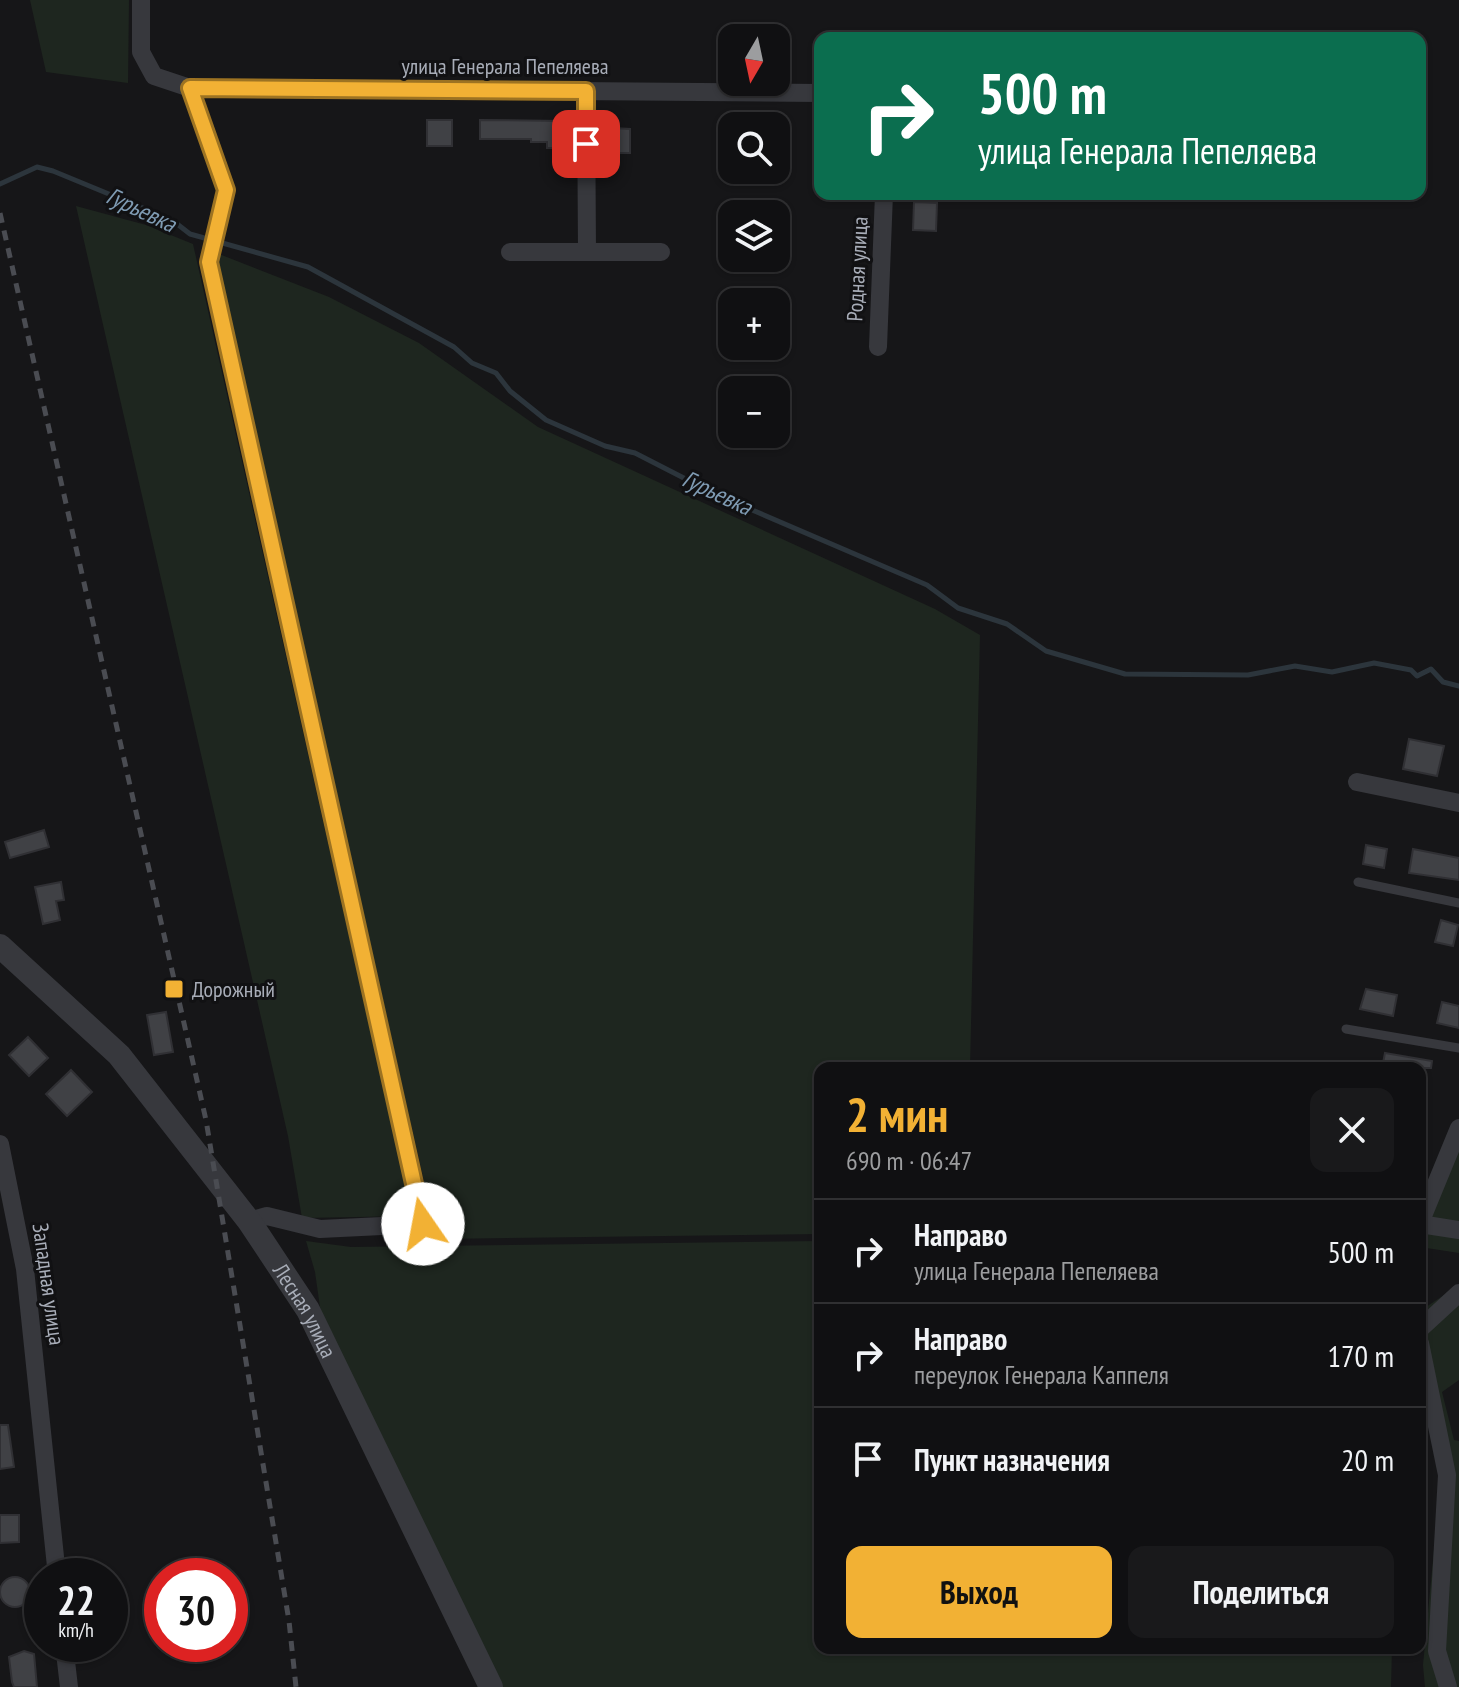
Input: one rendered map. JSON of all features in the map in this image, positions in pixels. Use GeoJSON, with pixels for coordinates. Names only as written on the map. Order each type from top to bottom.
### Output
{"type":"FeatureCollection","features":[{"type":"Feature","properties":{"kind":"street"},"geometry":{"type":"LineString","coordinates":[[141,0],[141,52],[154,76],[190,88],[226,190],[209,262],[423,1224],[320,1229],[267,1216],[249,1221]]}},
{"type":"Feature","properties":{"kind":"street","name":"улица Генерала Пепеляева"},"geometry":{"type":"LineString","coordinates":[[190,88],[814,93]]}},
{"type":"Feature","properties":{"kind":"street"},"geometry":{"type":"LineString","coordinates":[[586,91],[587,252]]}},
{"type":"Feature","properties":{"kind":"street","name":"Родная улица"},"geometry":{"type":"LineString","coordinates":[[878,347],[884,200]]}},
{"type":"Feature","properties":{"kind":"street"},"geometry":{"type":"LineString","coordinates":[[510,252],[661,252]]}},
{"type":"Feature","properties":{"kind":"street"},"geometry":{"type":"LineString","coordinates":[[1357,782],[1459,803]]}},
{"type":"Feature","properties":{"kind":"street","name":"Лесная улица"},"geometry":{"type":"LineString","coordinates":[[0,946],[119,1055],[249,1221],[308,1310],[491,1687]]}},
{"type":"Feature","properties":{"kind":"street"},"geometry":{"type":"LineString","coordinates":[[1426,1209],[1459,1128]]}},
{"type":"Feature","properties":{"kind":"street","name":"Западная улица"},"geometry":{"type":"LineString","coordinates":[[0,1144],[25,1269],[55,1558]]}},
{"type":"Feature","properties":{"kind":"street"},"geometry":{"type":"LineString","coordinates":[[1426,1225],[1459,1230]]}},
{"type":"Feature","properties":{"kind":"street"},"geometry":{"type":"LineString","coordinates":[[1426,1323],[1459,1293]]}},
{"type":"Feature","properties":{"kind":"street"},"geometry":{"type":"LineString","coordinates":[[1426,1367],[1453,1474],[1437,1651],[1448,1687]]}},
{"type":"Feature","properties":{"kind":"street"},"geometry":{"type":"LineString","coordinates":[[66,1662],[69,1687]]}},
{"type":"Feature","properties":{"kind":"lane"},"geometry":{"type":"LineString","coordinates":[[1358,882],[1459,903]]}},
{"type":"Feature","properties":{"kind":"lane"},"geometry":{"type":"LineString","coordinates":[[1346,1029],[1459,1048]]}},
{"type":"Feature","properties":{"kind":"shaded area"},"geometry":{"type":"Polygon","coordinates":[[[30,0],[129,0],[128,83],[46,72],[30,0]]]}},
{"type":"Feature","properties":{"kind":"shaded area"},"geometry":{"type":"Polygon","coordinates":[[[76,206],[146,225],[193,244],[412,1216],[302,1218],[288,1136],[76,206]]]}},
{"type":"Feature","properties":{"kind":"shaded area"},"geometry":{"type":"Polygon","coordinates":[[[214,252],[329,297],[419,343],[538,427],[935,609],[980,635],[970,1062],[814,1062],[814,1234],[437,1239],[214,252]]]}},
{"type":"Feature","properties":{"kind":"shaded area"},"geometry":{"type":"Polygon","coordinates":[[[1459,1150],[1459,1253],[1426,1248],[1426,1199],[1459,1150]]]}},
{"type":"Feature","properties":{"kind":"shaded area"},"geometry":{"type":"Polygon","coordinates":[[[306,1241],[351,1247],[814,1241],[814,1654],[1392,1654],[1391,1687],[488,1687],[323,1328],[315,1272],[306,1241]]]}},
{"type":"Feature","properties":{"kind":"shaded area"},"geometry":{"type":"Polygon","coordinates":[[[1459,1285],[1459,1380],[1442,1392],[1454,1440],[1459,1441],[1459,1687],[1425,1687],[1423,1665],[1441,1476],[1426,1414],[1426,1307],[1459,1285]]]}},
{"type":"Feature","properties":{"kind":"building"},"geometry":{"type":"Polygon","coordinates":[[[427,120],[452,120],[452,146],[427,146],[427,120]]]}},
{"type":"Feature","properties":{"kind":"building"},"geometry":{"type":"Polygon","coordinates":[[[480,120],[563,121],[563,148],[547,148],[547,142],[531,142],[531,139],[480,139],[480,120]]]}},
{"type":"Feature","properties":{"kind":"building"},"geometry":{"type":"Polygon","coordinates":[[[613,128],[630,129],[630,153],[612,153],[613,128]]]}},
{"type":"Feature","properties":{"kind":"building"},"geometry":{"type":"Polygon","coordinates":[[[914,202],[937,203],[936,231],[913,230],[914,202]]]}},
{"type":"Feature","properties":{"kind":"building"},"geometry":{"type":"Polygon","coordinates":[[[1409,739],[1444,746],[1437,776],[1403,769],[1409,739]]]}},
{"type":"Feature","properties":{"kind":"building"},"geometry":{"type":"Polygon","coordinates":[[[44,830],[49,847],[10,858],[5,842],[44,830]]]}},
{"type":"Feature","properties":{"kind":"building"},"geometry":{"type":"Polygon","coordinates":[[[1366,845],[1387,849],[1384,868],[1363,864],[1366,845]]]}},
{"type":"Feature","properties":{"kind":"building"},"geometry":{"type":"Polygon","coordinates":[[[1413,849],[1459,858],[1459,880],[1409,873],[1413,849]]]}},
{"type":"Feature","properties":{"kind":"building"},"geometry":{"type":"Polygon","coordinates":[[[61,882],[64,900],[56,901],[60,920],[43,924],[35,887],[61,882]]]}},
{"type":"Feature","properties":{"kind":"building"},"geometry":{"type":"Polygon","coordinates":[[[1441,920],[1458,925],[1453,946],[1435,942],[1441,920]]]}},
{"type":"Feature","properties":{"kind":"building"},"geometry":{"type":"Polygon","coordinates":[[[1366,989],[1397,995],[1393,1016],[1360,1009],[1366,989]]]}},
{"type":"Feature","properties":{"kind":"building"},"geometry":{"type":"Polygon","coordinates":[[[1442,1002],[1459,1006],[1459,1028],[1437,1023],[1442,1002]]]}},
{"type":"Feature","properties":{"kind":"building"},"geometry":{"type":"Polygon","coordinates":[[[166,1012],[173,1052],[154,1055],[147,1015],[166,1012]]]}},
{"type":"Feature","properties":{"kind":"building"},"geometry":{"type":"Polygon","coordinates":[[[28,1037],[48,1058],[29,1076],[9,1055],[28,1037]]]}},
{"type":"Feature","properties":{"kind":"building"},"geometry":{"type":"Polygon","coordinates":[[[1385,1053],[1432,1061],[1431,1068],[1426,1068],[1426,1062],[1383,1062],[1385,1053]]]}},
{"type":"Feature","properties":{"kind":"building"},"geometry":{"type":"Polygon","coordinates":[[[71,1070],[92,1092],[67,1116],[46,1094],[71,1070]]]}},
{"type":"Feature","properties":{"kind":"building"},"geometry":{"type":"Polygon","coordinates":[[[0,1425],[8,1425],[14,1467],[0,1469],[0,1425]]]}},
{"type":"Feature","properties":{"kind":"building"},"geometry":{"type":"Polygon","coordinates":[[[0,1515],[19,1515],[19,1542],[0,1543],[0,1515]]]}},
{"type":"Feature","properties":{"kind":"building"},"geometry":{"type":"Polygon","coordinates":[[[9,1578],[24,1580],[24,1604],[9,1606],[1,1598],[1,1586],[9,1578]]]}},
{"type":"Feature","properties":{"kind":"building"},"geometry":{"type":"Polygon","coordinates":[[[24,1651],[24,1662],[35,1662],[37,1687],[14,1687],[9,1657],[24,1651]]]}},
{"type":"Feature","properties":{"kind":"waterway","name":"Гурьевка"},"geometry":{"type":"LineString","coordinates":[[0,184],[37,167],[53,171],[172,220],[190,234],[308,267],[454,347],[472,363],[496,373],[510,391],[546,420],[605,446],[635,453],[715,494],[927,585],[958,608],[1007,624],[1046,651],[1125,674],[1248,675],[1295,666],[1332,672],[1374,663],[1411,670],[1417,676],[1431,669],[1443,682],[1459,686]]}},
{"type":"Feature","properties":{"kind":"railway"},"geometry":{"type":"LineString","coordinates":[[0,213],[206,1120],[289,1621],[296,1687]]}},
{"type":"Feature","properties":{"kind":"place","name":"Дорожный"},"geometry":{"type":"Point","coordinates":[174,989]}},
{"type":"Feature","properties":{"kind":"route"},"geometry":{"type":"LineString","coordinates":[[423,1224],[209,262],[226,190],[190,88],[586,91],[586,144]]}}]}
